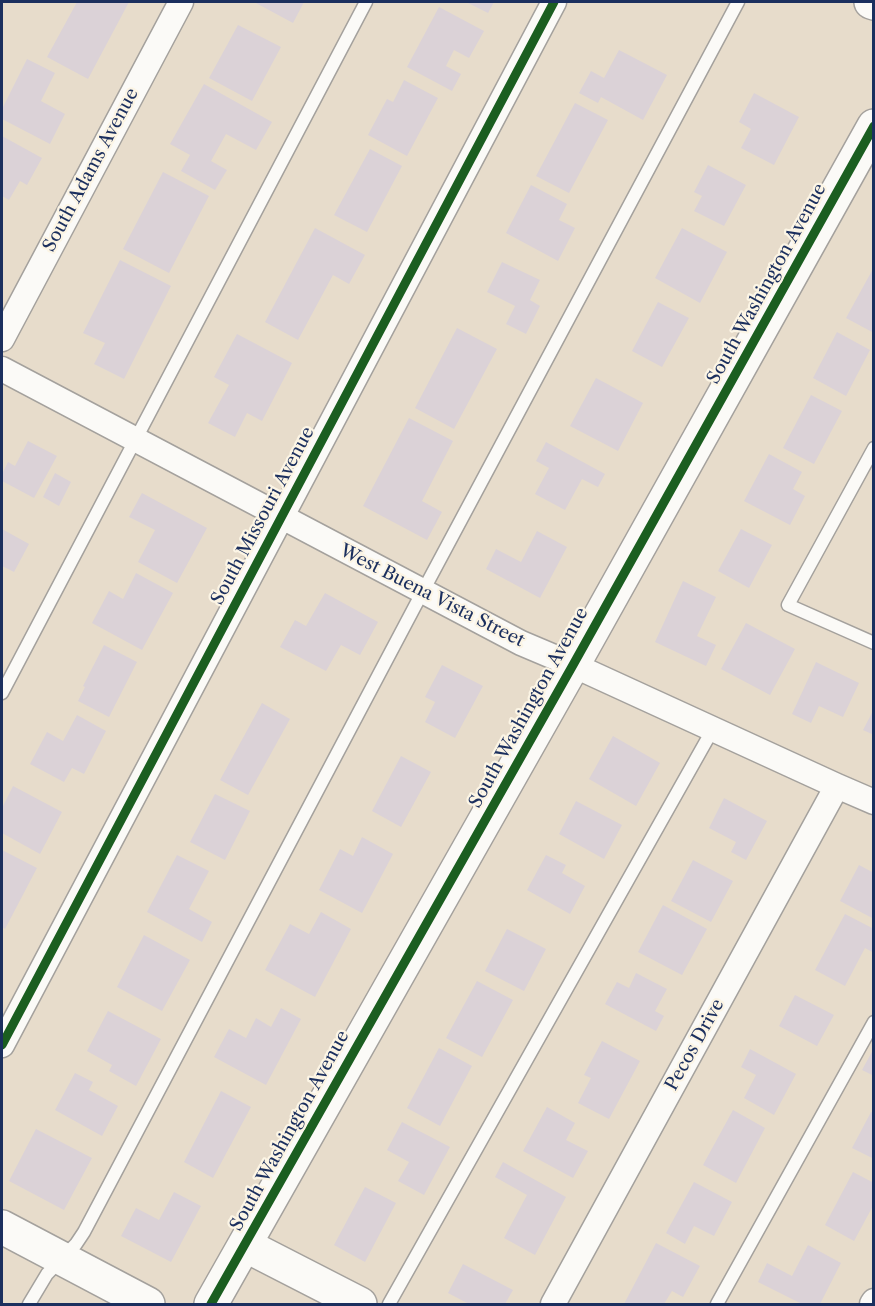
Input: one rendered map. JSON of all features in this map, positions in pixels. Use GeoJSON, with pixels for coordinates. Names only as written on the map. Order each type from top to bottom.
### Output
{"type":"FeatureCollection","features":[{"type":"Feature","properties":{"kind":"street","name":"South Adams Avenue"},"geometry":{"type":"LineString","coordinates":[[2,339],[181,2]]}},
{"type":"Feature","properties":{"kind":"street","name":"South Missouri Avenue"},"geometry":{"type":"LineString","coordinates":[[2,1046],[554,2]]}},
{"type":"Feature","properties":{"kind":"street","name":"South Washington Avenue"},"geometry":{"type":"LineString","coordinates":[[211,1305],[870,142]]}},
{"type":"Feature","properties":{"kind":"street","name":"West Buena Vista Street"},"geometry":{"type":"LineString","coordinates":[[2,369],[521,643],[573,664],[873,802]]}},
{"type":"Feature","properties":{"kind":"street","name":"Pecos Drive"},"geometry":{"type":"LineString","coordinates":[[553,1305],[837,786]]}},
{"type":"Feature","properties":{"kind":"street"},"geometry":{"type":"LineString","coordinates":[[2,1227],[148,1305]]}},
{"type":"Feature","properties":{"kind":"street"},"geometry":{"type":"LineString","coordinates":[[245,1245],[360,1305]]}},
{"type":"Feature","properties":{"kind":"lane"},"geometry":{"type":"LineString","coordinates":[[2,693],[366,2]]}},
{"type":"Feature","properties":{"kind":"lane"},"geometry":{"type":"LineString","coordinates":[[29,1305],[47,1274],[84,1232],[738,2]]}},
{"type":"Feature","properties":{"kind":"lane"},"geometry":{"type":"LineString","coordinates":[[873,448],[788,605],[873,643]]}},
{"type":"Feature","properties":{"kind":"lane"},"geometry":{"type":"LineString","coordinates":[[389,1305],[713,729]]}},
{"type":"Feature","properties":{"kind":"lane"},"geometry":{"type":"LineString","coordinates":[[717,1305],[873,1022]]}},
{"type":"Feature","properties":{"kind":"building"},"geometry":{"type":"Polygon","coordinates":[[[77,2],[129,2],[88,79],[47,57],[77,2]]]}},
{"type":"Feature","properties":{"kind":"building"},"geometry":{"type":"Polygon","coordinates":[[[254,2],[304,2],[293,23],[254,2]]]}},
{"type":"Feature","properties":{"kind":"building"},"geometry":{"type":"Polygon","coordinates":[[[466,2],[494,2],[488,13],[466,2]]]}},
{"type":"Feature","properties":{"kind":"building"},"geometry":{"type":"Polygon","coordinates":[[[439,7],[484,31],[469,58],[454,50],[446,66],[461,74],[452,91],[407,67],[439,7]]]}},
{"type":"Feature","properties":{"kind":"building"},"geometry":{"type":"Polygon","coordinates":[[[238,25],[281,47],[252,101],[209,78],[238,25]]]}},
{"type":"Feature","properties":{"kind":"building"},"geometry":{"type":"Polygon","coordinates":[[[619,50],[667,75],[643,120],[601,97],[598,103],[579,93],[591,71],[604,78],[619,50]]]}},
{"type":"Feature","properties":{"kind":"building"},"geometry":{"type":"Polygon","coordinates":[[[27,59],[55,73],[41,101],[65,114],[50,144],[2,119],[2,109],[27,59]]]}},
{"type":"Feature","properties":{"kind":"building"},"geometry":{"type":"Polygon","coordinates":[[[404,80],[438,98],[407,156],[368,135],[387,99],[393,102],[404,80]]]}},
{"type":"Feature","properties":{"kind":"building"},"geometry":{"type":"Polygon","coordinates":[[[204,84],[272,122],[256,150],[226,134],[211,161],[227,170],[215,190],[181,171],[190,155],[170,144],[204,84]]]}},
{"type":"Feature","properties":{"kind":"building"},"geometry":{"type":"Polygon","coordinates":[[[754,93],[799,117],[774,165],[741,148],[751,129],[739,122],[754,93]]]}},
{"type":"Feature","properties":{"kind":"building"},"geometry":{"type":"Polygon","coordinates":[[[575,103],[608,120],[569,193],[536,176],[575,103]]]}},
{"type":"Feature","properties":{"kind":"building"},"geometry":{"type":"Polygon","coordinates":[[[2,136],[42,158],[27,185],[20,181],[9,200],[2,196],[2,136]]]}},
{"type":"Feature","properties":{"kind":"building"},"geometry":{"type":"Polygon","coordinates":[[[370,149],[402,166],[367,232],[334,215],[370,149]]]}},
{"type":"Feature","properties":{"kind":"building"},"geometry":{"type":"Polygon","coordinates":[[[708,165],[746,185],[724,226],[694,211],[702,196],[694,192],[708,165]]]}},
{"type":"Feature","properties":{"kind":"building"},"geometry":{"type":"Polygon","coordinates":[[[163,172],[209,196],[169,273],[123,249],[163,172]]]}},
{"type":"Feature","properties":{"kind":"building"},"geometry":{"type":"Polygon","coordinates":[[[531,185],[567,204],[559,220],[575,228],[558,261],[506,233],[531,185]]]}},
{"type":"Feature","properties":{"kind":"building"},"geometry":{"type":"Polygon","coordinates":[[[315,228],[365,255],[349,284],[333,275],[298,340],[265,322],[315,228]]]}},
{"type":"Feature","properties":{"kind":"building"},"geometry":{"type":"Polygon","coordinates":[[[682,228],[727,252],[700,303],[655,278],[682,228]]]}},
{"type":"Feature","properties":{"kind":"building"},"geometry":{"type":"Polygon","coordinates":[[[120,260],[171,286],[124,379],[94,364],[105,343],[83,333],[120,260]]]}},
{"type":"Feature","properties":{"kind":"building"},"geometry":{"type":"Polygon","coordinates":[[[502,262],[540,280],[530,300],[540,306],[526,334],[506,324],[515,306],[487,292],[502,262]]]}},
{"type":"Feature","properties":{"kind":"building"},"geometry":{"type":"Polygon","coordinates":[[[874,267],[874,333],[846,318],[874,267]]]}},
{"type":"Feature","properties":{"kind":"building"},"geometry":{"type":"Polygon","coordinates":[[[658,302],[689,318],[662,367],[632,351],[658,302]]]}},
{"type":"Feature","properties":{"kind":"building"},"geometry":{"type":"Polygon","coordinates":[[[457,328],[497,349],[454,429],[415,408],[457,328]]]}},
{"type":"Feature","properties":{"kind":"building"},"geometry":{"type":"Polygon","coordinates":[[[837,332],[870,350],[846,396],[813,378],[837,332]]]}},
{"type":"Feature","properties":{"kind":"building"},"geometry":{"type":"Polygon","coordinates":[[[237,334],[292,363],[262,421],[247,413],[235,437],[208,423],[229,385],[214,377],[237,334]]]}},
{"type":"Feature","properties":{"kind":"building"},"geometry":{"type":"Polygon","coordinates":[[[596,378],[643,403],[618,451],[570,426],[596,378]]]}},
{"type":"Feature","properties":{"kind":"building"},"geometry":{"type":"Polygon","coordinates":[[[811,395],[842,411],[814,464],[783,448],[811,395]]]}},
{"type":"Feature","properties":{"kind":"building"},"geometry":{"type":"Polygon","coordinates":[[[409,418],[453,441],[422,501],[442,512],[427,540],[363,506],[409,418]]]}},
{"type":"Feature","properties":{"kind":"building"},"geometry":{"type":"Polygon","coordinates":[[[28,441],[57,456],[34,498],[2,481],[2,474],[8,462],[15,466],[28,441]]]}},
{"type":"Feature","properties":{"kind":"building"},"geometry":{"type":"Polygon","coordinates":[[[546,442],[605,474],[598,487],[582,479],[565,510],[535,494],[549,468],[536,461],[546,442]]]}},
{"type":"Feature","properties":{"kind":"building"},"geometry":{"type":"Polygon","coordinates":[[[769,454],[802,472],[793,489],[805,496],[790,525],[744,501],[769,454]]]}},
{"type":"Feature","properties":{"kind":"building"},"geometry":{"type":"Polygon","coordinates":[[[55,473],[71,482],[59,506],[43,497],[55,473]]]}},
{"type":"Feature","properties":{"kind":"building"},"geometry":{"type":"Polygon","coordinates":[[[142,493],[207,528],[177,583],[138,562],[155,530],[129,517],[142,493]]]}},
{"type":"Feature","properties":{"kind":"building"},"geometry":{"type":"Polygon","coordinates":[[[2,529],[29,544],[14,572],[2,566],[2,529]]]}},
{"type":"Feature","properties":{"kind":"building"},"geometry":{"type":"Polygon","coordinates":[[[741,529],[772,545],[749,588],[718,571],[741,529]]]}},
{"type":"Feature","properties":{"kind":"building"},"geometry":{"type":"Polygon","coordinates":[[[537,531],[567,547],[540,598],[486,569],[496,549],[521,562],[537,531]]]}},
{"type":"Feature","properties":{"kind":"building"},"geometry":{"type":"Polygon","coordinates":[[[136,573],[173,593],[142,650],[92,623],[109,591],[123,599],[136,573]]]}},
{"type":"Feature","properties":{"kind":"building"},"geometry":{"type":"Polygon","coordinates":[[[683,581],[716,597],[697,636],[716,645],[706,666],[655,642],[683,581]]]}},
{"type":"Feature","properties":{"kind":"building"},"geometry":{"type":"Polygon","coordinates":[[[325,593],[378,622],[360,655],[341,645],[326,671],[280,647],[295,620],[306,626],[325,593]]]}},
{"type":"Feature","properties":{"kind":"building"},"geometry":{"type":"Polygon","coordinates":[[[746,623],[795,649],[770,695],[721,669],[746,623]]]}},
{"type":"Feature","properties":{"kind":"building"},"geometry":{"type":"Polygon","coordinates":[[[104,645],[137,662],[109,717],[78,701],[104,645]]]}},
{"type":"Feature","properties":{"kind":"building"},"geometry":{"type":"Polygon","coordinates":[[[816,662],[859,683],[843,717],[819,706],[811,723],[792,714],[816,662]]]}},
{"type":"Feature","properties":{"kind":"building"},"geometry":{"type":"Polygon","coordinates":[[[442,665],[483,686],[455,738],[425,722],[435,702],[425,697],[442,665]]]}},
{"type":"Feature","properties":{"kind":"building"},"geometry":{"type":"Polygon","coordinates":[[[262,703],[290,719],[248,795],[220,780],[262,703]]]}},
{"type":"Feature","properties":{"kind":"building"},"geometry":{"type":"Polygon","coordinates":[[[874,709],[874,735],[863,730],[874,709]]]}},
{"type":"Feature","properties":{"kind":"building"},"geometry":{"type":"Polygon","coordinates":[[[77,715],[106,731],[84,774],[72,768],[64,782],[30,764],[47,732],[63,741],[77,715]]]}},
{"type":"Feature","properties":{"kind":"building"},"geometry":{"type":"Polygon","coordinates":[[[613,736],[660,763],[636,806],[589,779],[613,736]]]}},
{"type":"Feature","properties":{"kind":"building"},"geometry":{"type":"Polygon","coordinates":[[[401,756],[431,772],[401,827],[372,811],[401,756]]]}},
{"type":"Feature","properties":{"kind":"building"},"geometry":{"type":"Polygon","coordinates":[[[13,786],[62,812],[40,854],[2,833],[2,808],[13,786]]]}},
{"type":"Feature","properties":{"kind":"building"},"geometry":{"type":"Polygon","coordinates":[[[215,794],[250,811],[225,860],[190,842],[215,794]]]}},
{"type":"Feature","properties":{"kind":"building"},"geometry":{"type":"Polygon","coordinates":[[[724,798],[767,821],[746,860],[731,852],[736,842],[709,828],[724,798]]]}},
{"type":"Feature","properties":{"kind":"building"},"geometry":{"type":"Polygon","coordinates":[[[576,801],[622,825],[604,859],[559,834],[576,801]]]}},
{"type":"Feature","properties":{"kind":"building"},"geometry":{"type":"Polygon","coordinates":[[[362,837],[393,854],[362,913],[319,890],[340,849],[353,856],[362,837]]]}},
{"type":"Feature","properties":{"kind":"building"},"geometry":{"type":"Polygon","coordinates":[[[2,850],[37,868],[5,929],[2,927],[2,850]]]}},
{"type":"Feature","properties":{"kind":"building"},"geometry":{"type":"Polygon","coordinates":[[[177,855],[209,871],[189,909],[212,922],[202,942],[147,912],[177,855]]]}},
{"type":"Feature","properties":{"kind":"building"},"geometry":{"type":"Polygon","coordinates":[[[546,855],[566,865],[562,873],[585,886],[570,914],[527,890],[546,855]]]}},
{"type":"Feature","properties":{"kind":"building"},"geometry":{"type":"Polygon","coordinates":[[[693,860],[733,881],[711,922],[671,901],[693,860]]]}},
{"type":"Feature","properties":{"kind":"building"},"geometry":{"type":"Polygon","coordinates":[[[859,865],[874,873],[874,919],[840,901],[859,865]]]}},
{"type":"Feature","properties":{"kind":"building"},"geometry":{"type":"Polygon","coordinates":[[[663,905],[707,929],[682,975],[638,952],[663,905]]]}},
{"type":"Feature","properties":{"kind":"building"},"geometry":{"type":"Polygon","coordinates":[[[321,912],[351,929],[315,997],[265,970],[290,924],[309,934],[321,912]]]}},
{"type":"Feature","properties":{"kind":"building"},"geometry":{"type":"Polygon","coordinates":[[[845,914],[874,929],[874,953],[865,948],[845,986],[815,970],[845,914]]]}},
{"type":"Feature","properties":{"kind":"building"},"geometry":{"type":"Polygon","coordinates":[[[507,929],[546,949],[524,991],[485,971],[507,929]]]}},
{"type":"Feature","properties":{"kind":"building"},"geometry":{"type":"Polygon","coordinates":[[[144,935],[190,960],[162,1011],[117,987],[144,935]]]}},
{"type":"Feature","properties":{"kind":"building"},"geometry":{"type":"Polygon","coordinates":[[[636,973],[667,989],[655,1011],[664,1016],[656,1031],[605,1004],[617,982],[629,988],[636,973]]]}},
{"type":"Feature","properties":{"kind":"building"},"geometry":{"type":"Polygon","coordinates":[[[477,981],[513,1000],[482,1057],[446,1038],[477,981]]]}},
{"type":"Feature","properties":{"kind":"building"},"geometry":{"type":"Polygon","coordinates":[[[795,995],[834,1015],[817,1046],[779,1026],[795,995]]]}},
{"type":"Feature","properties":{"kind":"building"},"geometry":{"type":"Polygon","coordinates":[[[281,1008],[301,1019],[266,1085],[214,1057],[229,1029],[246,1038],[256,1018],[271,1027],[281,1008]]]}},
{"type":"Feature","properties":{"kind":"building"},"geometry":{"type":"Polygon","coordinates":[[[108,1011],[161,1039],[136,1086],[109,1071],[112,1065],[87,1051],[108,1011]]]}},
{"type":"Feature","properties":{"kind":"building"},"geometry":{"type":"Polygon","coordinates":[[[602,1041],[640,1061],[609,1119],[578,1103],[591,1078],[584,1075],[602,1041]]]}},
{"type":"Feature","properties":{"kind":"building"},"geometry":{"type":"Polygon","coordinates":[[[439,1048],[472,1066],[440,1126],[407,1108],[439,1048]]]}},
{"type":"Feature","properties":{"kind":"building"},"geometry":{"type":"Polygon","coordinates":[[[874,1048],[874,1072],[872,1075],[862,1070],[874,1048]]]}},
{"type":"Feature","properties":{"kind":"building"},"geometry":{"type":"Polygon","coordinates":[[[750,1049],[796,1074],[774,1115],[744,1098],[756,1075],[741,1067],[750,1049]]]}},
{"type":"Feature","properties":{"kind":"building"},"geometry":{"type":"Polygon","coordinates":[[[75,1073],[93,1082],[89,1090],[118,1106],[102,1136],[55,1110],[75,1073]]]}},
{"type":"Feature","properties":{"kind":"building"},"geometry":{"type":"Polygon","coordinates":[[[221,1091],[251,1107],[213,1178],[184,1162],[221,1091]]]}},
{"type":"Feature","properties":{"kind":"building"},"geometry":{"type":"Polygon","coordinates":[[[547,1107],[575,1123],[566,1140],[588,1151],[573,1178],[523,1151],[547,1107]]]}},
{"type":"Feature","properties":{"kind":"building"},"geometry":{"type":"Polygon","coordinates":[[[733,1110],[765,1128],[736,1183],[703,1165],[733,1110]]]}},
{"type":"Feature","properties":{"kind":"building"},"geometry":{"type":"Polygon","coordinates":[[[871,1112],[874,1113],[874,1159],[852,1148],[871,1112]]]}},
{"type":"Feature","properties":{"kind":"building"},"geometry":{"type":"Polygon","coordinates":[[[402,1122],[450,1147],[424,1195],[398,1181],[409,1162],[387,1150],[402,1122]]]}},
{"type":"Feature","properties":{"kind":"building"},"geometry":{"type":"Polygon","coordinates":[[[36,1129],[92,1158],[64,1210],[9,1181],[36,1129]]]}},
{"type":"Feature","properties":{"kind":"building"},"geometry":{"type":"Polygon","coordinates":[[[503,1162],[566,1197],[535,1255],[504,1238],[527,1195],[495,1177],[503,1162]]]}},
{"type":"Feature","properties":{"kind":"building"},"geometry":{"type":"Polygon","coordinates":[[[853,1172],[874,1183],[874,1204],[854,1241],[825,1225],[853,1172]]]}},
{"type":"Feature","properties":{"kind":"building"},"geometry":{"type":"Polygon","coordinates":[[[694,1182],[732,1202],[714,1236],[694,1226],[685,1244],[666,1233],[694,1182]]]}},
{"type":"Feature","properties":{"kind":"building"},"geometry":{"type":"Polygon","coordinates":[[[365,1187],[396,1203],[365,1262],[334,1245],[365,1187]]]}},
{"type":"Feature","properties":{"kind":"building"},"geometry":{"type":"Polygon","coordinates":[[[174,1192],[201,1206],[171,1262],[121,1236],[136,1208],[159,1220],[174,1192]]]}},
{"type":"Feature","properties":{"kind":"building"},"geometry":{"type":"Polygon","coordinates":[[[656,1243],[700,1266],[683,1297],[672,1291],[664,1304],[624,1304],[656,1243]]]}},
{"type":"Feature","properties":{"kind":"building"},"geometry":{"type":"Polygon","coordinates":[[[808,1245],[841,1263],[820,1304],[802,1304],[758,1282],[767,1263],[792,1276],[808,1245]]]}},
{"type":"Feature","properties":{"kind":"building"},"geometry":{"type":"Polygon","coordinates":[[[463,1264],[513,1290],[505,1304],[469,1304],[448,1293],[463,1264]]]}},
{"type":"Feature","properties":{"kind":"cycle path"},"geometry":{"type":"LineString","coordinates":[[2,1045],[554,2]]}},
{"type":"Feature","properties":{"kind":"cycle path"},"geometry":{"type":"LineString","coordinates":[[211,1304],[573,665],[874,126]]}}]}
